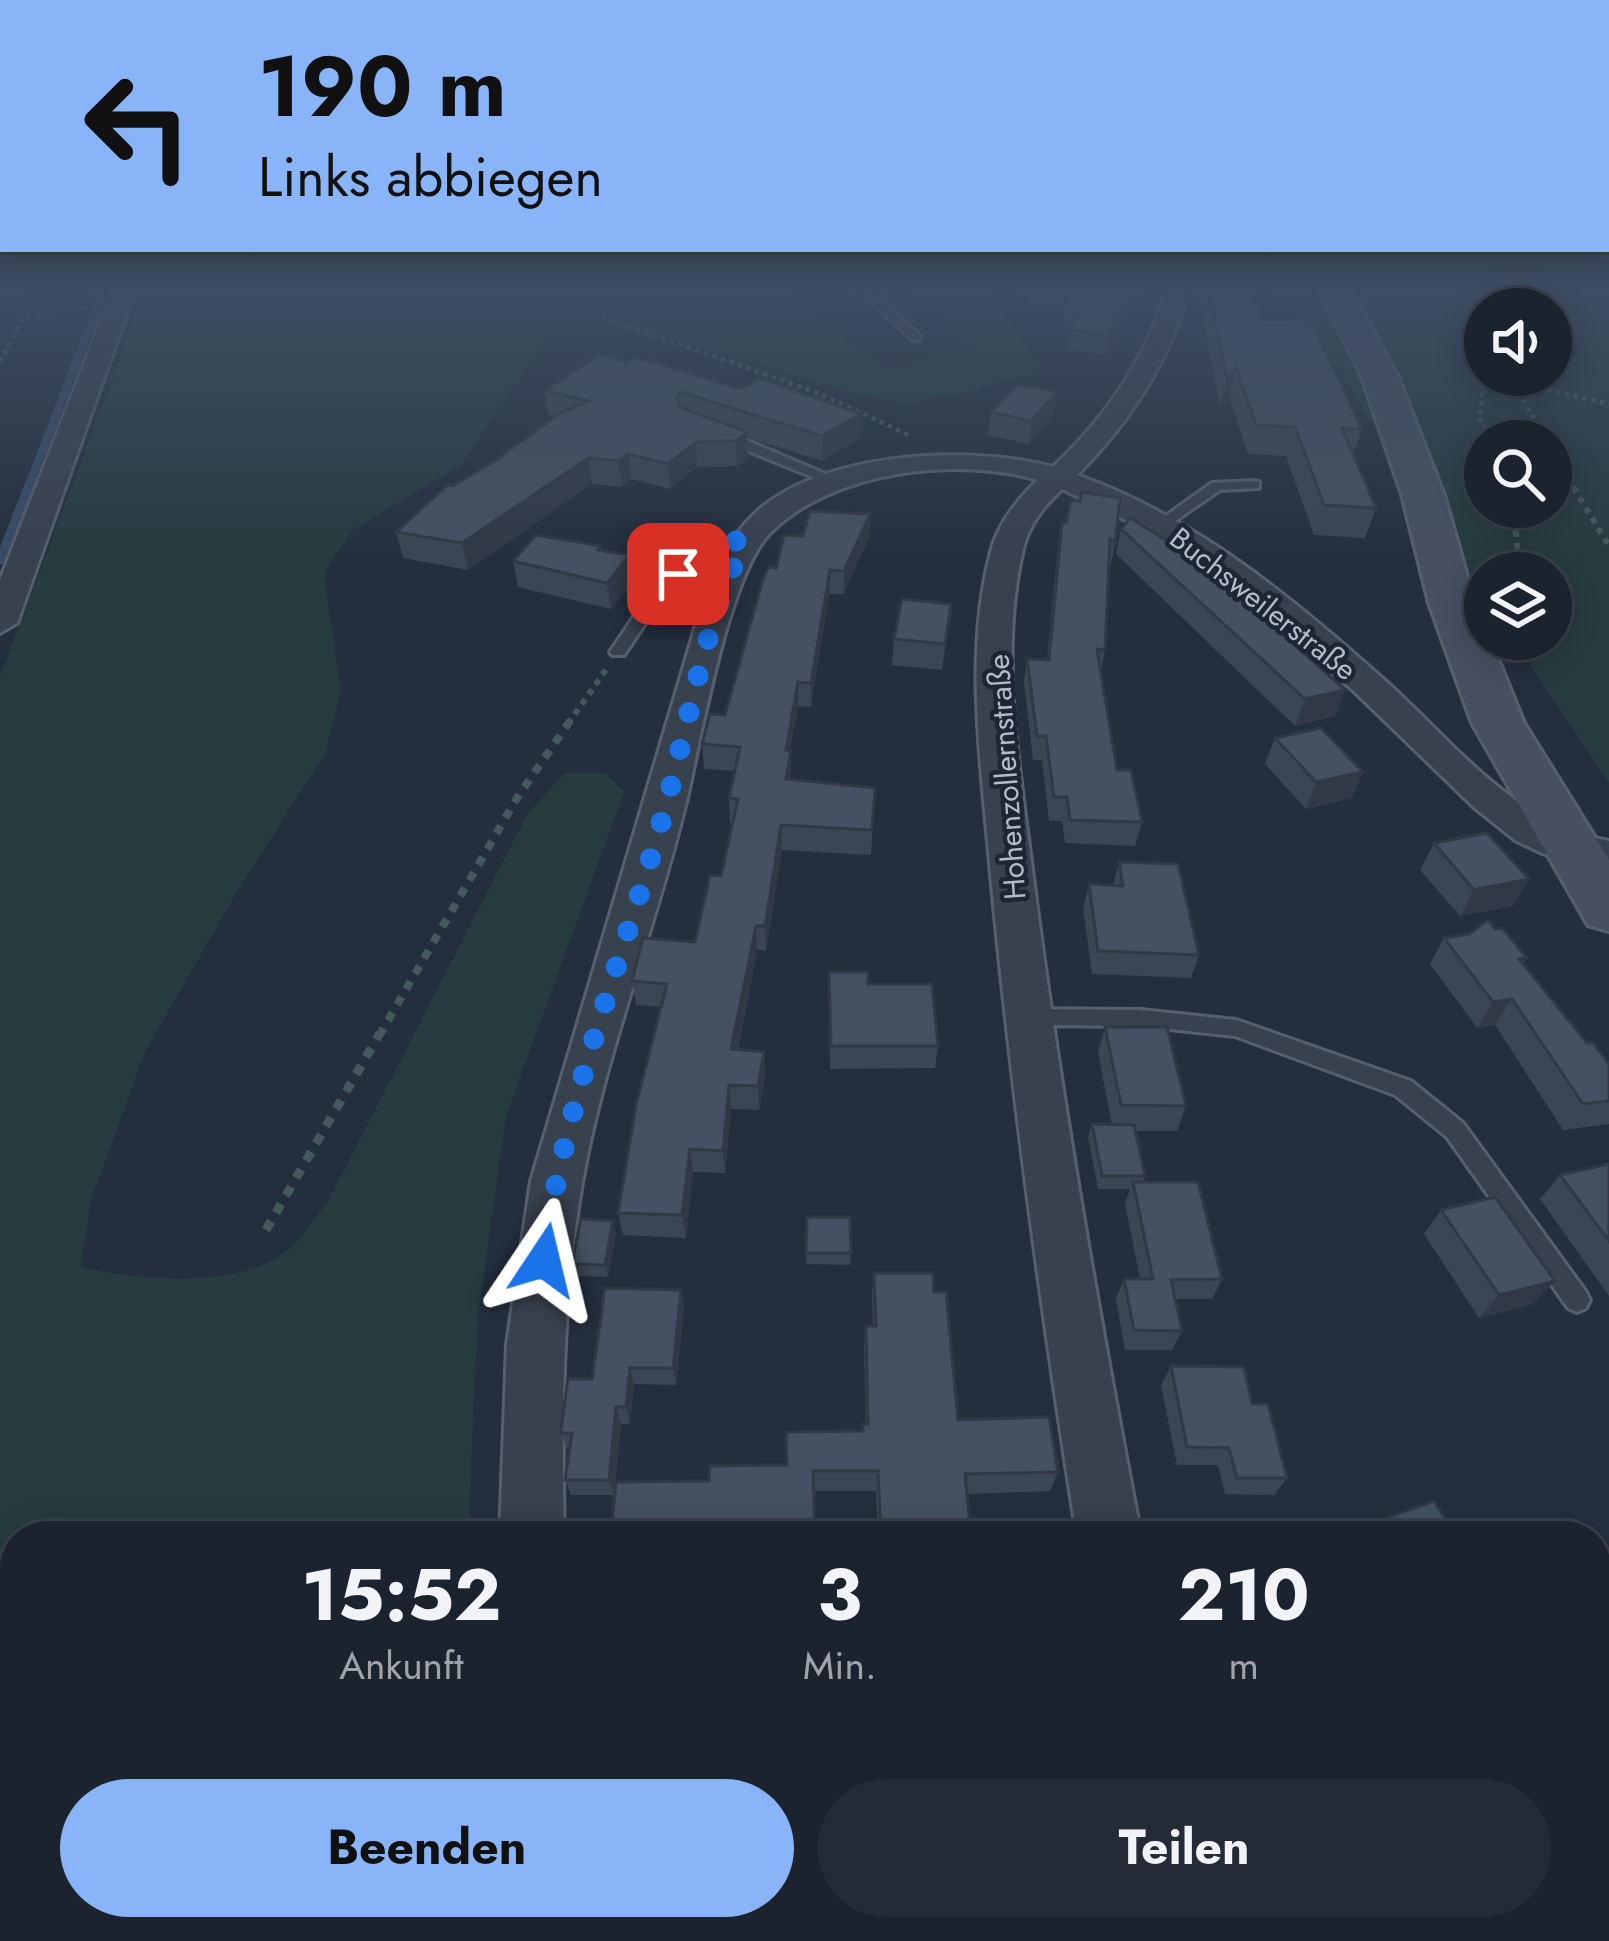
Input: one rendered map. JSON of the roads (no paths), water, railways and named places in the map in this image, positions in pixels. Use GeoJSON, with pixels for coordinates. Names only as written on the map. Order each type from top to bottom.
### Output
{"type":"FeatureCollection","features":[{"type":"Feature","properties":{"kind":"main road"},"geometry":{"type":"LineString","coordinates":[[1380,378],[1423,495],[1452,603],[1498,723],[1589,851],[1609,910]]}},
{"type":"Feature","properties":{"kind":"street"},"geometry":{"type":"LineString","coordinates":[[0,623],[91,378]]}},
{"type":"Feature","properties":{"kind":"street","name":"Hohenzollernstraße"},"geometry":{"type":"LineString","coordinates":[[1106,1521],[1060,1254],[1026,1017],[1001,766],[997,625],[1010,541],[1034,496],[1079,456],[1140,378]]}},
{"type":"Feature","properties":{"kind":"street","name":"Buchsweilerstraße"},"geometry":{"type":"LineString","coordinates":[[532,1521],[535,1369],[548,1225],[594,1035],[658,836],[722,599],[745,542],[775,513],[840,482],[889,469],[1015,466],[1055,477],[1160,526],[1253,590],[1528,829],[1589,851]]}},
{"type":"Feature","properties":{"kind":"lane"},"geometry":{"type":"LineString","coordinates":[[708,431],[840,482]]}},
{"type":"Feature","properties":{"kind":"lane"},"geometry":{"type":"LineString","coordinates":[[1160,526],[1217,486],[1254,485]]}},
{"type":"Feature","properties":{"kind":"lane"},"geometry":{"type":"LineString","coordinates":[[618,652],[669,585],[705,548],[730,539],[745,542]]}},
{"type":"Feature","properties":{"kind":"lane"},"geometry":{"type":"LineString","coordinates":[[1026,1017],[1141,1018],[1236,1028],[1403,1088],[1455,1130],[1577,1300]]}},
{"type":"Feature","properties":{"kind":"waterway"},"geometry":{"type":"LineString","coordinates":[[31,480],[70,378]]}},
{"type":"Feature","properties":{"kind":"waterway"},"geometry":{"type":"LineString","coordinates":[[0,560],[32,477]]}}]}
